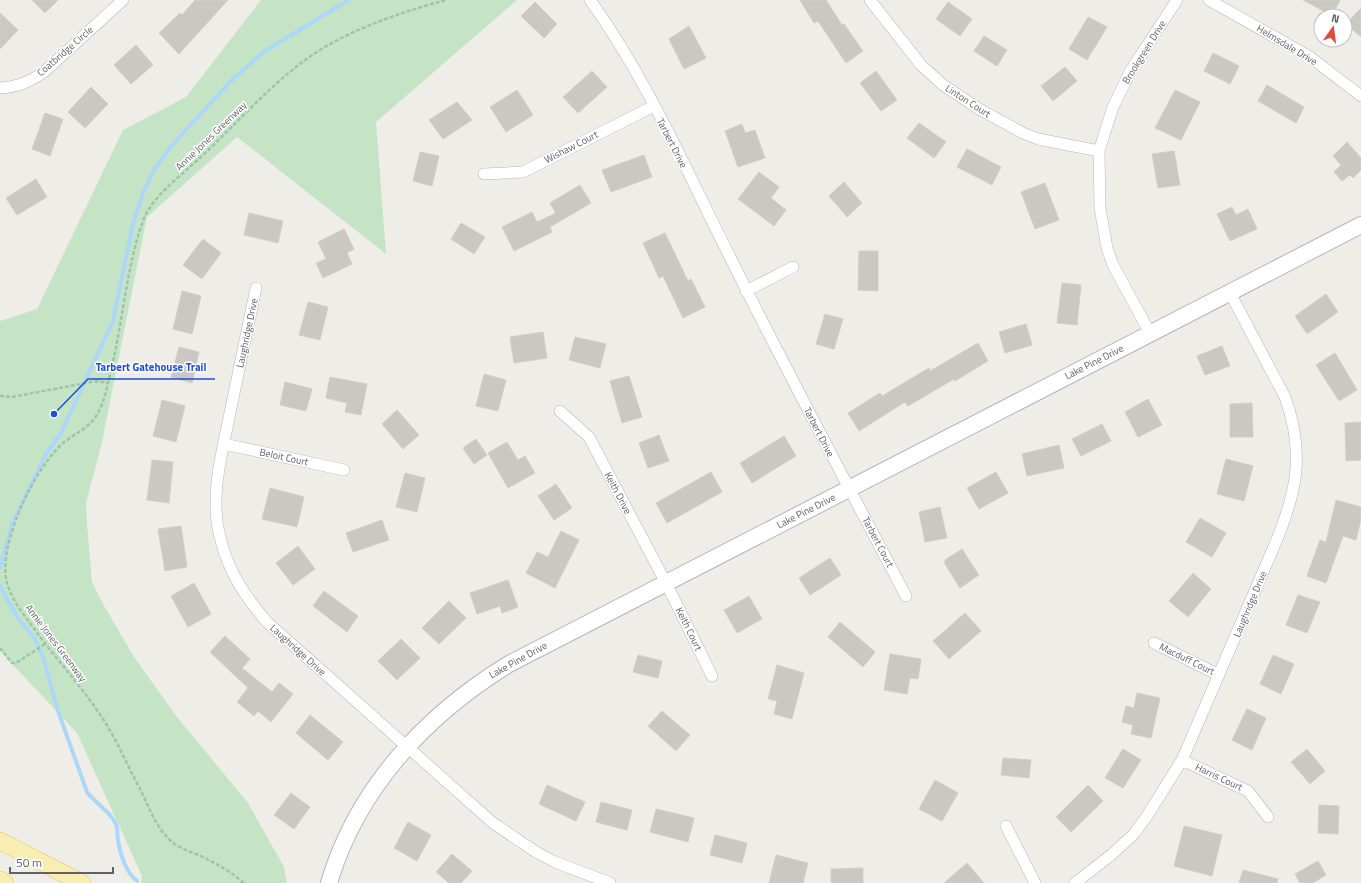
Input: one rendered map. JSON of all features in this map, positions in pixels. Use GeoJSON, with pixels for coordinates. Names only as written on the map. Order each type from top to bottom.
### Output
{"type":"FeatureCollection","features":[{"type":"Feature","properties":{"kind":"main road"},"geometry":{"type":"LineString","coordinates":[[0,840],[82,883]]}},
{"type":"Feature","properties":{"kind":"main road"},"geometry":{"type":"LineString","coordinates":[[0,880],[5,883]]}},
{"type":"Feature","properties":{"kind":"street","name":"Coatbridge Circle"},"geometry":{"type":"LineString","coordinates":[[0,88],[14,87],[29,82],[44,72],[123,0]]}},
{"type":"Feature","properties":{"kind":"street","name":"Tarbert Drive"},"geometry":{"type":"LineString","coordinates":[[590,0],[624,52],[654,106],[746,290],[849,488]]}},
{"type":"Feature","properties":{"kind":"street","name":"Linton Court"},"geometry":{"type":"LineString","coordinates":[[870,0],[921,65],[943,85],[973,105],[1028,135],[1056,143],[1099,151]]}},
{"type":"Feature","properties":{"kind":"street","name":"Brookgreen Drive"},"geometry":{"type":"LineString","coordinates":[[1150,333],[1113,266],[1107,248],[1100,208],[1099,151],[1113,107],[1131,70],[1177,0]]}},
{"type":"Feature","properties":{"kind":"street","name":"Helmsdale Drive"},"geometry":{"type":"LineString","coordinates":[[1209,0],[1310,57],[1361,96]]}},
{"type":"Feature","properties":{"kind":"street","name":"Wishaw Court"},"geometry":{"type":"LineString","coordinates":[[484,174],[523,172],[654,106]]}},
{"type":"Feature","properties":{"kind":"street","name":"Lake Pine Drive"},"geometry":{"type":"LineString","coordinates":[[329,883],[342,848],[360,813],[376,786],[406,746],[444,709],[488,676],[849,488],[1361,225]]}},
{"type":"Feature","properties":{"kind":"street"},"geometry":{"type":"LineString","coordinates":[[746,290],[793,267]]}},
{"type":"Feature","properties":{"kind":"street","name":"Laughridge Drive"},"geometry":{"type":"LineString","coordinates":[[256,288],[224,444],[216,492],[216,514],[219,536],[236,580],[248,600],[268,623],[493,823],[516,840],[555,862],[610,883]]}},
{"type":"Feature","properties":{"kind":"street","name":"Laughridge Drive"},"geometry":{"type":"LineString","coordinates":[[1075,883],[1111,855],[1133,835],[1147,816],[1182,760],[1287,515],[1296,474],[1296,445],[1289,408],[1285,397],[1230,293]]}},
{"type":"Feature","properties":{"kind":"street","name":"Keith Drive"},"geometry":{"type":"LineString","coordinates":[[560,412],[589,437],[666,583]]}},
{"type":"Feature","properties":{"kind":"street","name":"Beloit Court"},"geometry":{"type":"LineString","coordinates":[[224,444],[344,470]]}},
{"type":"Feature","properties":{"kind":"street","name":"Tarbert Court"},"geometry":{"type":"LineString","coordinates":[[849,488],[906,596]]}},
{"type":"Feature","properties":{"kind":"street","name":"Keith Court"},"geometry":{"type":"LineString","coordinates":[[666,583],[712,676]]}},
{"type":"Feature","properties":{"kind":"street","name":"Macduff Court"},"geometry":{"type":"LineString","coordinates":[[1154,644],[1219,675]]}},
{"type":"Feature","properties":{"kind":"street","name":"Harris Court"},"geometry":{"type":"LineString","coordinates":[[1182,760],[1248,791],[1268,817]]}},
{"type":"Feature","properties":{"kind":"street"},"geometry":{"type":"LineString","coordinates":[[1006,826],[1035,883]]}},
{"type":"Feature","properties":{"kind":"path","name":"Annie Jones Greenway"},"geometry":{"type":"LineString","coordinates":[[244,883],[223,868],[184,850],[167,838],[151,813],[116,741],[103,718],[24,615],[7,582],[5,565],[7,545],[21,509],[41,470],[61,444],[92,421],[101,407],[108,382],[140,229],[144,217],[161,195],[286,75],[314,53],[363,29],[446,0]]}},
{"type":"Feature","properties":{"kind":"path"},"geometry":{"type":"LineString","coordinates":[[0,396],[12,397],[90,382],[108,382]]}},
{"type":"Feature","properties":{"kind":"path"},"geometry":{"type":"LineString","coordinates":[[0,648],[12,663],[16,663],[45,644]]}},
{"type":"Feature","properties":{"kind":"green space"},"geometry":{"type":"Polygon","coordinates":[[[261,0],[517,0],[376,122],[386,254],[237,137],[147,217],[102,442],[86,503],[92,582],[134,657],[177,717],[248,803],[284,867],[287,883],[141,883],[142,876],[77,733],[0,651],[0,321],[37,309],[123,130],[186,97],[261,0]]]}},
{"type":"Feature","properties":{"kind":"building"},"geometry":{"type":"Polygon","coordinates":[[[32,0],[58,0],[45,13],[32,0]]]}},
{"type":"Feature","properties":{"kind":"building"},"geometry":{"type":"Polygon","coordinates":[[[195,0],[228,0],[179,54],[159,33],[180,13],[182,15],[195,0]]]}},
{"type":"Feature","properties":{"kind":"building"},"geometry":{"type":"Polygon","coordinates":[[[800,0],[826,0],[842,25],[844,24],[863,51],[846,63],[818,21],[814,23],[800,0]]]}},
{"type":"Feature","properties":{"kind":"building"},"geometry":{"type":"Polygon","coordinates":[[[1303,0],[1340,0],[1336,8],[1318,8],[1303,0]]]}},
{"type":"Feature","properties":{"kind":"building"},"geometry":{"type":"Polygon","coordinates":[[[535,2],[557,24],[544,38],[521,16],[535,2]]]}},
{"type":"Feature","properties":{"kind":"building"},"geometry":{"type":"Polygon","coordinates":[[[948,2],[972,19],[960,36],[936,19],[948,2]]]}},
{"type":"Feature","properties":{"kind":"building"},"geometry":{"type":"Polygon","coordinates":[[[1361,8],[1361,37],[1353,30],[1353,17],[1361,8]]]}},
{"type":"Feature","properties":{"kind":"building"},"geometry":{"type":"Polygon","coordinates":[[[0,13],[18,30],[0,49],[0,13]]]}},
{"type":"Feature","properties":{"kind":"building"},"geometry":{"type":"Polygon","coordinates":[[[1088,17],[1107,27],[1087,60],[1069,49],[1088,17]]]}},
{"type":"Feature","properties":{"kind":"building"},"geometry":{"type":"Polygon","coordinates":[[[689,26],[706,58],[684,69],[669,39],[689,26]]]}},
{"type":"Feature","properties":{"kind":"building"},"geometry":{"type":"Polygon","coordinates":[[[984,36],[1007,50],[997,66],[974,51],[984,36]]]}},
{"type":"Feature","properties":{"kind":"building"},"geometry":{"type":"Polygon","coordinates":[[[136,45],[153,65],[131,84],[114,65],[136,45]]]}},
{"type":"Feature","properties":{"kind":"building"},"geometry":{"type":"Polygon","coordinates":[[[1213,53],[1239,66],[1230,84],[1204,71],[1213,53]]]}},
{"type":"Feature","properties":{"kind":"building"},"geometry":{"type":"Polygon","coordinates":[[[1065,67],[1077,81],[1053,101],[1041,86],[1065,67]]]}},
{"type":"Feature","properties":{"kind":"building"},"geometry":{"type":"Polygon","coordinates":[[[592,71],[607,87],[578,113],[563,97],[592,71]]]}},
{"type":"Feature","properties":{"kind":"building"},"geometry":{"type":"Polygon","coordinates":[[[876,71],[897,100],[881,111],[860,83],[876,71]]]}},
{"type":"Feature","properties":{"kind":"building"},"geometry":{"type":"Polygon","coordinates":[[[1267,85],[1304,107],[1296,123],[1258,101],[1267,85]]]}},
{"type":"Feature","properties":{"kind":"building"},"geometry":{"type":"Polygon","coordinates":[[[91,87],[108,104],[85,128],[68,112],[91,87]]]}},
{"type":"Feature","properties":{"kind":"building"},"geometry":{"type":"Polygon","coordinates":[[[517,90],[533,115],[506,132],[490,107],[517,90]]]}},
{"type":"Feature","properties":{"kind":"building"},"geometry":{"type":"Polygon","coordinates":[[[1175,90],[1200,102],[1181,140],[1155,128],[1175,90]]]}},
{"type":"Feature","properties":{"kind":"building"},"geometry":{"type":"Polygon","coordinates":[[[457,102],[472,120],[443,139],[429,120],[457,102]]]}},
{"type":"Feature","properties":{"kind":"building"},"geometry":{"type":"Polygon","coordinates":[[[45,113],[63,119],[50,156],[32,149],[45,113]]]}},
{"type":"Feature","properties":{"kind":"building"},"geometry":{"type":"Polygon","coordinates":[[[919,123],[946,142],[934,158],[907,138],[919,123]]]}},
{"type":"Feature","properties":{"kind":"building"},"geometry":{"type":"Polygon","coordinates":[[[742,124],[745,133],[755,130],[765,158],[738,167],[725,131],[742,124]]]}},
{"type":"Feature","properties":{"kind":"building"},"geometry":{"type":"Polygon","coordinates":[[[1347,142],[1361,158],[1361,170],[1353,178],[1350,175],[1342,181],[1334,172],[1341,165],[1333,156],[1347,142]]]}},
{"type":"Feature","properties":{"kind":"building"},"geometry":{"type":"Polygon","coordinates":[[[967,149],[1001,167],[992,185],[957,167],[967,149]]]}},
{"type":"Feature","properties":{"kind":"building"},"geometry":{"type":"Polygon","coordinates":[[[1174,151],[1180,185],[1158,188],[1152,154],[1174,151]]]}},
{"type":"Feature","properties":{"kind":"building"},"geometry":{"type":"Polygon","coordinates":[[[420,152],[439,156],[432,186],[413,181],[420,152]]]}},
{"type":"Feature","properties":{"kind":"building"},"geometry":{"type":"Polygon","coordinates":[[[644,155],[652,177],[611,192],[602,170],[644,155]]]}},
{"type":"Feature","properties":{"kind":"building"},"geometry":{"type":"Polygon","coordinates":[[[759,172],[779,187],[771,198],[786,210],[774,226],[738,199],[759,172]]]}},
{"type":"Feature","properties":{"kind":"building"},"geometry":{"type":"Polygon","coordinates":[[[36,179],[47,197],[17,215],[6,198],[36,179]]]}},
{"type":"Feature","properties":{"kind":"building"},"geometry":{"type":"Polygon","coordinates":[[[844,182],[862,203],[847,217],[829,196],[844,182]]]}},
{"type":"Feature","properties":{"kind":"building"},"geometry":{"type":"Polygon","coordinates":[[[1045,183],[1059,220],[1035,229],[1021,192],[1045,183]]]}},
{"type":"Feature","properties":{"kind":"building"},"geometry":{"type":"Polygon","coordinates":[[[580,185],[591,203],[550,227],[552,232],[514,251],[502,227],[532,212],[537,222],[556,213],[550,203],[580,185]]]}},
{"type":"Feature","properties":{"kind":"building"},"geometry":{"type":"Polygon","coordinates":[[[1232,207],[1236,215],[1248,209],[1257,229],[1230,241],[1217,214],[1232,207]]]}},
{"type":"Feature","properties":{"kind":"building"},"geometry":{"type":"Polygon","coordinates":[[[249,213],[283,221],[278,243],[244,235],[249,213]]]}},
{"type":"Feature","properties":{"kind":"building"},"geometry":{"type":"Polygon","coordinates":[[[461,223],[485,237],[474,254],[451,239],[461,223]]]}},
{"type":"Feature","properties":{"kind":"building"},"geometry":{"type":"Polygon","coordinates":[[[344,229],[354,249],[347,253],[352,264],[323,278],[316,263],[326,259],[318,242],[344,229]]]}},
{"type":"Feature","properties":{"kind":"building"},"geometry":{"type":"Polygon","coordinates":[[[665,233],[688,281],[691,279],[705,307],[683,318],[663,276],[659,278],[643,243],[665,233]]]}},
{"type":"Feature","properties":{"kind":"building"},"geometry":{"type":"Polygon","coordinates":[[[203,239],[221,253],[202,279],[183,265],[203,239]]]}},
{"type":"Feature","properties":{"kind":"building"},"geometry":{"type":"Polygon","coordinates":[[[859,251],[878,251],[878,291],[858,290],[859,251]]]}},
{"type":"Feature","properties":{"kind":"building"},"geometry":{"type":"Polygon","coordinates":[[[1062,283],[1081,285],[1077,325],[1057,323],[1062,283]]]}},
{"type":"Feature","properties":{"kind":"building"},"geometry":{"type":"Polygon","coordinates":[[[182,291],[201,296],[192,334],[173,329],[182,291]]]}},
{"type":"Feature","properties":{"kind":"building"},"geometry":{"type":"Polygon","coordinates":[[[1326,294],[1338,312],[1307,334],[1295,316],[1326,294]]]}},
{"type":"Feature","properties":{"kind":"building"},"geometry":{"type":"Polygon","coordinates":[[[308,302],[328,307],[320,340],[299,335],[308,302]]]}},
{"type":"Feature","properties":{"kind":"building"},"geometry":{"type":"Polygon","coordinates":[[[825,314],[843,319],[834,349],[816,344],[825,314]]]}},
{"type":"Feature","properties":{"kind":"building"},"geometry":{"type":"Polygon","coordinates":[[[1026,324],[1032,345],[1005,353],[999,332],[1026,324]]]}},
{"type":"Feature","properties":{"kind":"building"},"geometry":{"type":"Polygon","coordinates":[[[543,332],[547,358],[514,363],[510,337],[543,332]]]}},
{"type":"Feature","properties":{"kind":"building"},"geometry":{"type":"Polygon","coordinates":[[[575,337],[606,344],[600,368],[569,360],[575,337]]]}},
{"type":"Feature","properties":{"kind":"building"},"geometry":{"type":"Polygon","coordinates":[[[978,343],[988,361],[955,381],[954,379],[908,406],[905,402],[859,431],[848,413],[880,393],[882,396],[929,368],[930,371],[978,343]]]}},
{"type":"Feature","properties":{"kind":"building"},"geometry":{"type":"Polygon","coordinates":[[[1222,346],[1230,366],[1205,375],[1197,356],[1222,346]]]}},
{"type":"Feature","properties":{"kind":"building"},"geometry":{"type":"Polygon","coordinates":[[[179,347],[199,352],[192,383],[171,377],[179,347]]]}},
{"type":"Feature","properties":{"kind":"building"},"geometry":{"type":"Polygon","coordinates":[[[1335,353],[1357,390],[1339,401],[1316,365],[1335,353]]]}},
{"type":"Feature","properties":{"kind":"building"},"geometry":{"type":"Polygon","coordinates":[[[484,374],[506,380],[498,411],[476,406],[484,374]]]}},
{"type":"Feature","properties":{"kind":"building"},"geometry":{"type":"Polygon","coordinates":[[[629,376],[642,417],[622,423],[610,381],[629,376]]]}},
{"type":"Feature","properties":{"kind":"building"},"geometry":{"type":"Polygon","coordinates":[[[330,377],[367,384],[361,415],[345,412],[347,403],[326,398],[330,377]]]}},
{"type":"Feature","properties":{"kind":"building"},"geometry":{"type":"Polygon","coordinates":[[[285,382],[312,389],[306,411],[280,405],[285,382]]]}},
{"type":"Feature","properties":{"kind":"building"},"geometry":{"type":"Polygon","coordinates":[[[1148,399],[1162,425],[1138,437],[1125,412],[1148,399]]]}},
{"type":"Feature","properties":{"kind":"building"},"geometry":{"type":"Polygon","coordinates":[[[162,400],[185,406],[176,442],[153,436],[162,400]]]}},
{"type":"Feature","properties":{"kind":"building"},"geometry":{"type":"Polygon","coordinates":[[[1252,403],[1253,437],[1230,437],[1230,404],[1252,403]]]}},
{"type":"Feature","properties":{"kind":"building"},"geometry":{"type":"Polygon","coordinates":[[[397,410],[419,435],[403,449],[382,424],[397,410]]]}},
{"type":"Feature","properties":{"kind":"building"},"geometry":{"type":"Polygon","coordinates":[[[1361,422],[1361,460],[1346,461],[1345,423],[1361,422]]]}},
{"type":"Feature","properties":{"kind":"building"},"geometry":{"type":"Polygon","coordinates":[[[1102,424],[1111,441],[1081,456],[1072,439],[1102,424]]]}},
{"type":"Feature","properties":{"kind":"building"},"geometry":{"type":"Polygon","coordinates":[[[659,435],[669,461],[648,468],[639,443],[659,435]]]}},
{"type":"Feature","properties":{"kind":"building"},"geometry":{"type":"Polygon","coordinates":[[[784,436],[796,456],[752,483],[740,463],[784,436]]]}},
{"type":"Feature","properties":{"kind":"building"},"geometry":{"type":"Polygon","coordinates":[[[476,439],[487,455],[474,464],[463,448],[476,439]]]}},
{"type":"Feature","properties":{"kind":"building"},"geometry":{"type":"Polygon","coordinates":[[[507,442],[518,460],[525,456],[535,473],[508,488],[488,453],[507,442]]]}},
{"type":"Feature","properties":{"kind":"building"},"geometry":{"type":"Polygon","coordinates":[[[1059,445],[1064,468],[1027,476],[1022,454],[1059,445]]]}},
{"type":"Feature","properties":{"kind":"building"},"geometry":{"type":"Polygon","coordinates":[[[1226,459],[1253,466],[1244,501],[1217,494],[1226,459]]]}},
{"type":"Feature","properties":{"kind":"building"},"geometry":{"type":"Polygon","coordinates":[[[152,460],[173,462],[169,503],[147,500],[152,460]]]}},
{"type":"Feature","properties":{"kind":"building"},"geometry":{"type":"Polygon","coordinates":[[[711,472],[722,492],[667,523],[656,503],[711,472]]]}},
{"type":"Feature","properties":{"kind":"building"},"geometry":{"type":"Polygon","coordinates":[[[996,472],[1008,493],[979,509],[967,488],[996,472]]]}},
{"type":"Feature","properties":{"kind":"building"},"geometry":{"type":"Polygon","coordinates":[[[405,473],[425,478],[417,512],[396,507],[405,473]]]}},
{"type":"Feature","properties":{"kind":"building"},"geometry":{"type":"Polygon","coordinates":[[[556,484],[572,508],[554,520],[538,496],[556,484]]]}},
{"type":"Feature","properties":{"kind":"building"},"geometry":{"type":"Polygon","coordinates":[[[270,488],[304,497],[297,527],[262,519],[270,488]]]}},
{"type":"Feature","properties":{"kind":"building"},"geometry":{"type":"Polygon","coordinates":[[[1336,500],[1361,507],[1361,519],[1356,540],[1343,536],[1326,583],[1307,576],[1320,540],[1326,542],[1336,500]]]}},
{"type":"Feature","properties":{"kind":"building"},"geometry":{"type":"Polygon","coordinates":[[[940,507],[947,538],[925,542],[919,512],[940,507]]]}},
{"type":"Feature","properties":{"kind":"building"},"geometry":{"type":"Polygon","coordinates":[[[1200,518],[1226,533],[1212,557],[1186,542],[1200,518]]]}},
{"type":"Feature","properties":{"kind":"building"},"geometry":{"type":"Polygon","coordinates":[[[382,520],[389,540],[353,552],[346,533],[382,520]]]}},
{"type":"Feature","properties":{"kind":"building"},"geometry":{"type":"Polygon","coordinates":[[[181,526],[187,567],[165,571],[158,529],[181,526]]]}},
{"type":"Feature","properties":{"kind":"building"},"geometry":{"type":"Polygon","coordinates":[[[561,531],[579,540],[555,588],[526,573],[537,552],[548,557],[561,531]]]}},
{"type":"Feature","properties":{"kind":"building"},"geometry":{"type":"Polygon","coordinates":[[[298,546],[315,569],[293,585],[276,563],[298,546]]]}},
{"type":"Feature","properties":{"kind":"building"},"geometry":{"type":"Polygon","coordinates":[[[962,549],[979,575],[960,588],[945,564],[945,560],[962,549]]]}},
{"type":"Feature","properties":{"kind":"building"},"geometry":{"type":"Polygon","coordinates":[[[830,558],[841,575],[810,595],[799,578],[830,558]]]}},
{"type":"Feature","properties":{"kind":"building"},"geometry":{"type":"Polygon","coordinates":[[[1193,573],[1211,589],[1188,617],[1169,601],[1193,573]]]}},
{"type":"Feature","properties":{"kind":"building"},"geometry":{"type":"Polygon","coordinates":[[[508,580],[518,607],[502,613],[500,606],[477,614],[470,593],[508,580]]]}},
{"type":"Feature","properties":{"kind":"building"},"geometry":{"type":"Polygon","coordinates":[[[194,583],[211,614],[188,627],[171,596],[194,583]]]}},
{"type":"Feature","properties":{"kind":"building"},"geometry":{"type":"Polygon","coordinates":[[[324,591],[358,616],[347,632],[313,606],[324,591]]]}},
{"type":"Feature","properties":{"kind":"building"},"geometry":{"type":"Polygon","coordinates":[[[1298,595],[1320,602],[1307,633],[1286,625],[1298,595]]]}},
{"type":"Feature","properties":{"kind":"building"},"geometry":{"type":"Polygon","coordinates":[[[749,596],[762,619],[737,633],[724,610],[749,596]]]}},
{"type":"Feature","properties":{"kind":"building"},"geometry":{"type":"Polygon","coordinates":[[[449,601],[466,618],[439,644],[422,628],[449,601]]]}},
{"type":"Feature","properties":{"kind":"building"},"geometry":{"type":"Polygon","coordinates":[[[965,613],[981,631],[949,659],[933,641],[965,613]]]}},
{"type":"Feature","properties":{"kind":"building"},"geometry":{"type":"Polygon","coordinates":[[[840,622],[875,652],[863,667],[828,637],[840,622]]]}},
{"type":"Feature","properties":{"kind":"building"},"geometry":{"type":"Polygon","coordinates":[[[225,636],[250,659],[242,668],[272,692],[279,683],[293,694],[271,722],[258,711],[254,716],[237,702],[248,688],[210,652],[225,636]]]}},
{"type":"Feature","properties":{"kind":"building"},"geometry":{"type":"Polygon","coordinates":[[[401,639],[420,658],[397,680],[378,661],[401,639]]]}},
{"type":"Feature","properties":{"kind":"building"},"geometry":{"type":"Polygon","coordinates":[[[890,654],[921,659],[918,679],[910,678],[907,694],[884,690],[890,654]]]}},
{"type":"Feature","properties":{"kind":"building"},"geometry":{"type":"Polygon","coordinates":[[[638,655],[662,661],[658,678],[633,672],[638,655]]]}},
{"type":"Feature","properties":{"kind":"building"},"geometry":{"type":"Polygon","coordinates":[[[1273,655],[1294,664],[1281,694],[1260,684],[1273,655]]]}},
{"type":"Feature","properties":{"kind":"building"},"geometry":{"type":"Polygon","coordinates":[[[777,665],[804,673],[792,719],[774,714],[777,701],[768,699],[777,665]]]}},
{"type":"Feature","properties":{"kind":"building"},"geometry":{"type":"Polygon","coordinates":[[[1137,693],[1160,698],[1151,738],[1131,734],[1133,725],[1122,722],[1126,706],[1134,708],[1137,693]]]}},
{"type":"Feature","properties":{"kind":"building"},"geometry":{"type":"Polygon","coordinates":[[[1247,709],[1266,718],[1252,750],[1232,740],[1247,709]]]}},
{"type":"Feature","properties":{"kind":"building"},"geometry":{"type":"Polygon","coordinates":[[[662,711],[690,735],[676,751],[648,726],[662,711]]]}},
{"type":"Feature","properties":{"kind":"building"},"geometry":{"type":"Polygon","coordinates":[[[310,715],[343,742],[328,760],[296,733],[310,715]]]}},
{"type":"Feature","properties":{"kind":"building"},"geometry":{"type":"Polygon","coordinates":[[[1123,749],[1141,760],[1123,788],[1105,778],[1123,749]]]}},
{"type":"Feature","properties":{"kind":"building"},"geometry":{"type":"Polygon","coordinates":[[[1307,749],[1325,771],[1310,784],[1291,762],[1307,749]]]}},
{"type":"Feature","properties":{"kind":"building"},"geometry":{"type":"Polygon","coordinates":[[[1003,758],[1031,760],[1029,778],[1001,775],[1003,758]]]}},
{"type":"Feature","properties":{"kind":"building"},"geometry":{"type":"Polygon","coordinates":[[[935,780],[958,793],[942,821],[919,809],[935,780]]]}},
{"type":"Feature","properties":{"kind":"building"},"geometry":{"type":"Polygon","coordinates":[[[547,785],[585,802],[576,821],[539,804],[547,785]]]}},
{"type":"Feature","properties":{"kind":"building"},"geometry":{"type":"Polygon","coordinates":[[[1088,785],[1103,801],[1071,832],[1056,817],[1088,785]]]}},
{"type":"Feature","properties":{"kind":"building"},"geometry":{"type":"Polygon","coordinates":[[[291,793],[310,807],[294,829],[274,815],[291,793]]]}},
{"type":"Feature","properties":{"kind":"building"},"geometry":{"type":"Polygon","coordinates":[[[601,802],[632,810],[627,830],[596,822],[601,802]]]}},
{"type":"Feature","properties":{"kind":"building"},"geometry":{"type":"Polygon","coordinates":[[[1319,805],[1339,806],[1338,834],[1318,833],[1319,805]]]}},
{"type":"Feature","properties":{"kind":"building"},"geometry":{"type":"Polygon","coordinates":[[[656,809],[694,818],[688,842],[650,832],[656,809]]]}},
{"type":"Feature","properties":{"kind":"building"},"geometry":{"type":"Polygon","coordinates":[[[408,822],[431,835],[417,861],[394,848],[408,822]]]}},
{"type":"Feature","properties":{"kind":"building"},"geometry":{"type":"Polygon","coordinates":[[[1184,826],[1222,835],[1212,876],[1174,866],[1184,826]]]}},
{"type":"Feature","properties":{"kind":"building"},"geometry":{"type":"Polygon","coordinates":[[[715,835],[747,843],[742,863],[710,855],[715,835]]]}},
{"type":"Feature","properties":{"kind":"building"},"geometry":{"type":"Polygon","coordinates":[[[452,854],[472,871],[461,883],[449,883],[436,872],[452,854]]]}},
{"type":"Feature","properties":{"kind":"building"},"geometry":{"type":"Polygon","coordinates":[[[776,855],[808,863],[803,883],[769,883],[776,855]]]}},
{"type":"Feature","properties":{"kind":"building"},"geometry":{"type":"Polygon","coordinates":[[[1318,861],[1326,875],[1313,883],[1300,883],[1295,874],[1318,861]]]}},
{"type":"Feature","properties":{"kind":"building"},"geometry":{"type":"Polygon","coordinates":[[[967,863],[984,883],[944,883],[967,863]]]}},
{"type":"Feature","properties":{"kind":"building"},"geometry":{"type":"Polygon","coordinates":[[[863,868],[863,883],[831,883],[831,869],[863,868]]]}},
{"type":"Feature","properties":{"kind":"building"},"geometry":{"type":"Polygon","coordinates":[[[1243,870],[1278,879],[1277,883],[1239,883],[1243,870]]]}},
{"type":"Feature","properties":{"kind":"waterway"},"geometry":{"type":"LineString","coordinates":[[0,568],[12,524],[46,454],[61,433],[113,321],[133,224],[143,193],[154,170],[172,145],[231,81],[265,51],[349,0]]}},
{"type":"Feature","properties":{"kind":"waterway"},"geometry":{"type":"LineString","coordinates":[[0,586],[17,617],[35,639],[44,660],[58,711],[87,792],[114,820],[117,826],[119,846],[122,857],[130,873],[137,881]]}},
{"type":"Feature","properties":{"kind":"place","name":"Tarbert Gatehouse Trail"},"geometry":{"type":"Point","coordinates":[54,414]}}]}
